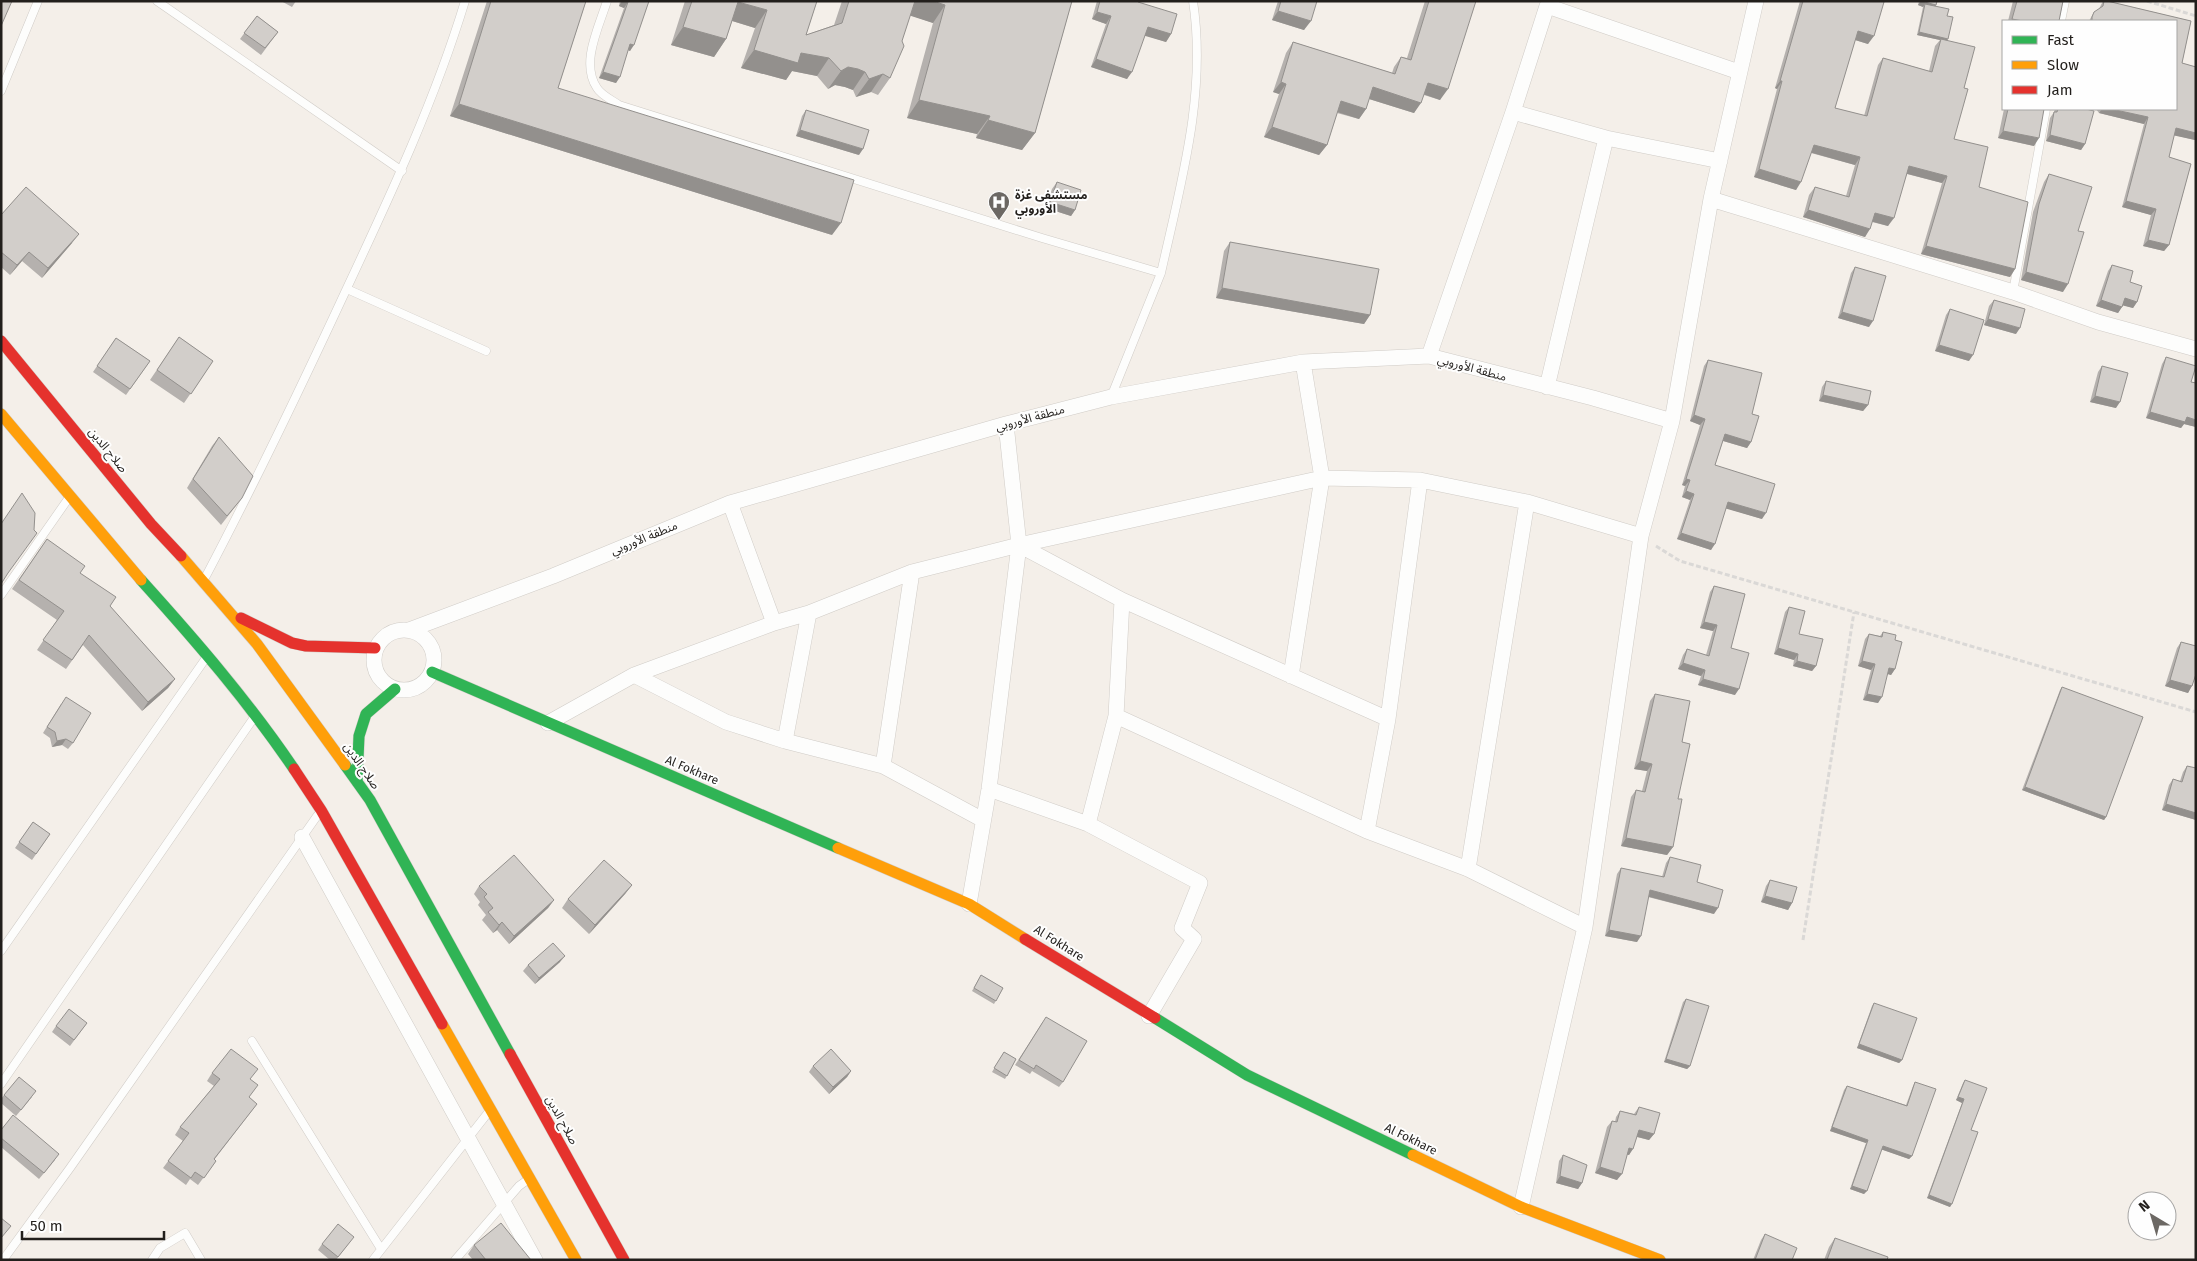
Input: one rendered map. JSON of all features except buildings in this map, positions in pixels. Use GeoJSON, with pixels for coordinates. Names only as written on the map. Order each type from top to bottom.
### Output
{"type":"FeatureCollection","features":[{"type":"Feature","properties":{"kind":"main road","name":"صلاح الدين"},"geometry":{"type":"LineString","coordinates":[[1,341],[151,524],[233,614],[275,668],[370,800],[624,1260]]}},
{"type":"Feature","properties":{"kind":"main road"},"geometry":{"type":"LineString","coordinates":[[1,414],[131,568],[209,655],[256,714],[321,810],[576,1260]]}},
{"type":"Feature","properties":{"kind":"main road"},"geometry":{"type":"LineString","coordinates":[[233,614],[292,643],[306,646],[376,648]]}},
{"type":"Feature","properties":{"kind":"main road","name":"Al Fokhare"},"geometry":{"type":"LineString","coordinates":[[432,672],[969,904],[1247,1075],[1521,1207],[1660,1260]]}},
{"type":"Feature","properties":{"kind":"main road"},"geometry":{"type":"LineString","coordinates":[[357,782],[359,736],[366,714],[395,689]]}},
{"type":"Feature","properties":{"kind":"street"},"geometry":{"type":"LineString","coordinates":[[1521,1207],[1585,927],[1641,536],[1672,420],[1711,199],[1756,1]]}},
{"type":"Feature","properties":{"kind":"street"},"geometry":{"type":"LineString","coordinates":[[1429,356],[1514,112],[1546,6],[1739,72]]}},
{"type":"Feature","properties":{"kind":"street"},"geometry":{"type":"LineString","coordinates":[[1514,112],[1606,138],[1720,161]]}},
{"type":"Feature","properties":{"kind":"street"},"geometry":{"type":"LineString","coordinates":[[1547,387],[1606,138]]}},
{"type":"Feature","properties":{"kind":"street"},"geometry":{"type":"LineString","coordinates":[[1711,199],[2013,292],[2098,322],[2196,349]]}},
{"type":"Feature","properties":{"kind":"street","name":"منطقة الأوروبي"},"geometry":{"type":"LineString","coordinates":[[409,630],[553,576],[730,503],[1006,424],[1111,397],[1303,362],[1429,356],[1672,420]]}},
{"type":"Feature","properties":{"kind":"street"},"geometry":{"type":"LineString","coordinates":[[1291,676],[1322,478],[1303,362]]}},
{"type":"Feature","properties":{"kind":"street"},"geometry":{"type":"LineString","coordinates":[[969,904],[989,789],[1019,545],[1006,424]]}},
{"type":"Feature","properties":{"kind":"street"},"geometry":{"type":"LineString","coordinates":[[548,723],[634,675],[774,623],[809,613],[912,572],[1019,545],[1322,478],[1420,480],[1528,502],[1641,536]]}},
{"type":"Feature","properties":{"kind":"street"},"geometry":{"type":"LineString","coordinates":[[1367,831],[1388,719],[1420,480]]}},
{"type":"Feature","properties":{"kind":"street"},"geometry":{"type":"LineString","coordinates":[[1468,868],[1528,502]]}},
{"type":"Feature","properties":{"kind":"street"},"geometry":{"type":"LineString","coordinates":[[730,503],[774,623]]}},
{"type":"Feature","properties":{"kind":"street"},"geometry":{"type":"LineString","coordinates":[[1019,545],[1122,600],[1388,719]]}},
{"type":"Feature","properties":{"kind":"street"},"geometry":{"type":"LineString","coordinates":[[884,766],[912,572]]}},
{"type":"Feature","properties":{"kind":"street"},"geometry":{"type":"LineString","coordinates":[[1088,824],[1116,716],[1122,600]]}},
{"type":"Feature","properties":{"kind":"street"},"geometry":{"type":"LineString","coordinates":[[785,741],[809,613]]}},
{"type":"Feature","properties":{"kind":"street"},"geometry":{"type":"LineString","coordinates":[[409,630],[426,639],[432,647],[434,657],[432,672],[423,683],[414,688],[395,689],[386,684],[374,668],[376,648],[389,633],[409,630]]}},
{"type":"Feature","properties":{"kind":"street"},"geometry":{"type":"LineString","coordinates":[[634,675],[726,722],[785,741],[884,766],[983,820]]}},
{"type":"Feature","properties":{"kind":"street"},"geometry":{"type":"LineString","coordinates":[[1116,716],[1367,831],[1468,868],[1585,927]]}},
{"type":"Feature","properties":{"kind":"street"},"geometry":{"type":"LineString","coordinates":[[989,789],[1088,824],[1200,883],[1182,928],[1194,939],[1150,1016]]}},
{"type":"Feature","properties":{"kind":"street"},"geometry":{"type":"LineString","coordinates":[[302,837],[468,1139],[502,1205],[535,1260]]}},
{"type":"Feature","properties":{"kind":"lane"},"geometry":{"type":"LineString","coordinates":[[1,91],[38,1]]}},
{"type":"Feature","properties":{"kind":"lane"},"geometry":{"type":"LineString","coordinates":[[158,1],[402,171]]}},
{"type":"Feature","properties":{"kind":"lane"},"geometry":{"type":"LineString","coordinates":[[204,580],[259,476],[402,171],[455,36],[465,1]]}},
{"type":"Feature","properties":{"kind":"lane"},"geometry":{"type":"LineString","coordinates":[[607,1],[591,50],[592,78],[598,90],[619,105],[1042,238],[1161,273]]}},
{"type":"Feature","properties":{"kind":"lane"},"geometry":{"type":"LineString","coordinates":[[1111,397],[1161,273],[1193,129],[1198,31],[1193,1]]}},
{"type":"Feature","properties":{"kind":"lane"},"geometry":{"type":"LineString","coordinates":[[2061,20],[2065,1]]}},
{"type":"Feature","properties":{"kind":"lane"},"geometry":{"type":"LineString","coordinates":[[2013,292],[2046,110]]}},
{"type":"Feature","properties":{"kind":"lane"},"geometry":{"type":"LineString","coordinates":[[347,289],[486,351]]}},
{"type":"Feature","properties":{"kind":"lane"},"geometry":{"type":"LineString","coordinates":[[1,595],[70,495]]}},
{"type":"Feature","properties":{"kind":"lane"},"geometry":{"type":"LineString","coordinates":[[1,952],[209,655]]}},
{"type":"Feature","properties":{"kind":"lane"},"geometry":{"type":"LineString","coordinates":[[1,1084],[256,714]]}},
{"type":"Feature","properties":{"kind":"lane"},"geometry":{"type":"LineString","coordinates":[[3,1260],[76,1160],[321,810]]}},
{"type":"Feature","properties":{"kind":"lane"},"geometry":{"type":"LineString","coordinates":[[252,1041],[381,1249]]}},
{"type":"Feature","properties":{"kind":"lane"},"geometry":{"type":"LineString","coordinates":[[373,1260],[490,1110]]}},
{"type":"Feature","properties":{"kind":"lane"},"geometry":{"type":"LineString","coordinates":[[455,1260],[519,1186],[529,1179]]}},
{"type":"Feature","properties":{"kind":"lane"},"geometry":{"type":"LineString","coordinates":[[152,1260],[160,1248],[185,1233],[202,1260]]}},
{"type":"Feature","properties":{"kind":"path"},"geometry":{"type":"LineString","coordinates":[[2147,1],[2196,16]]}},
{"type":"Feature","properties":{"kind":"path"},"geometry":{"type":"LineString","coordinates":[[1641,536],[1680,560],[2196,712]]}},
{"type":"Feature","properties":{"kind":"path"},"geometry":{"type":"LineString","coordinates":[[1802,940],[1854,612]]}},
{"type":"Feature","properties":{"kind":"traffic: fast"},"geometry":{"type":"LineString","coordinates":[[141,580],[221,672],[294,769]]}},
{"type":"Feature","properties":{"kind":"traffic: fast"},"geometry":{"type":"LineString","coordinates":[[432,672],[838,848]]}},
{"type":"Feature","properties":{"kind":"traffic: fast"},"geometry":{"type":"LineString","coordinates":[[357,782],[359,736],[366,714],[395,689]]}},
{"type":"Feature","properties":{"kind":"traffic: fast"},"geometry":{"type":"LineString","coordinates":[[345,765],[370,800],[510,1054]]}},
{"type":"Feature","properties":{"kind":"traffic: fast"},"geometry":{"type":"LineString","coordinates":[[1155,1018],[1247,1075],[1413,1155]]}},
{"type":"Feature","properties":{"kind":"traffic: slow"},"geometry":{"type":"LineString","coordinates":[[1,414],[141,580]]}},
{"type":"Feature","properties":{"kind":"traffic: slow"},"geometry":{"type":"LineString","coordinates":[[181,556],[257,644],[345,765]]}},
{"type":"Feature","properties":{"kind":"traffic: slow"},"geometry":{"type":"LineString","coordinates":[[838,848],[969,904],[1025,939]]}},
{"type":"Feature","properties":{"kind":"traffic: slow"},"geometry":{"type":"LineString","coordinates":[[442,1024],[576,1260]]}},
{"type":"Feature","properties":{"kind":"traffic: slow"},"geometry":{"type":"LineString","coordinates":[[1413,1155],[1521,1207],[1660,1260]]}},
{"type":"Feature","properties":{"kind":"traffic: jam"},"geometry":{"type":"LineString","coordinates":[[1,341],[151,524],[181,556]]}},
{"type":"Feature","properties":{"kind":"traffic: jam"},"geometry":{"type":"LineString","coordinates":[[241,618],[292,643],[306,646],[375,648]]}},
{"type":"Feature","properties":{"kind":"traffic: jam"},"geometry":{"type":"LineString","coordinates":[[294,769],[321,810],[442,1024]]}},
{"type":"Feature","properties":{"kind":"traffic: jam"},"geometry":{"type":"LineString","coordinates":[[1025,939],[1155,1018]]}},
{"type":"Feature","properties":{"kind":"traffic: jam"},"geometry":{"type":"LineString","coordinates":[[510,1054],[624,1260]]}},
{"type":"Feature","properties":{"kind":"place","name":"مستشفى غزة الأوروبي"},"geometry":{"type":"Point","coordinates":[999,221]}}]}
